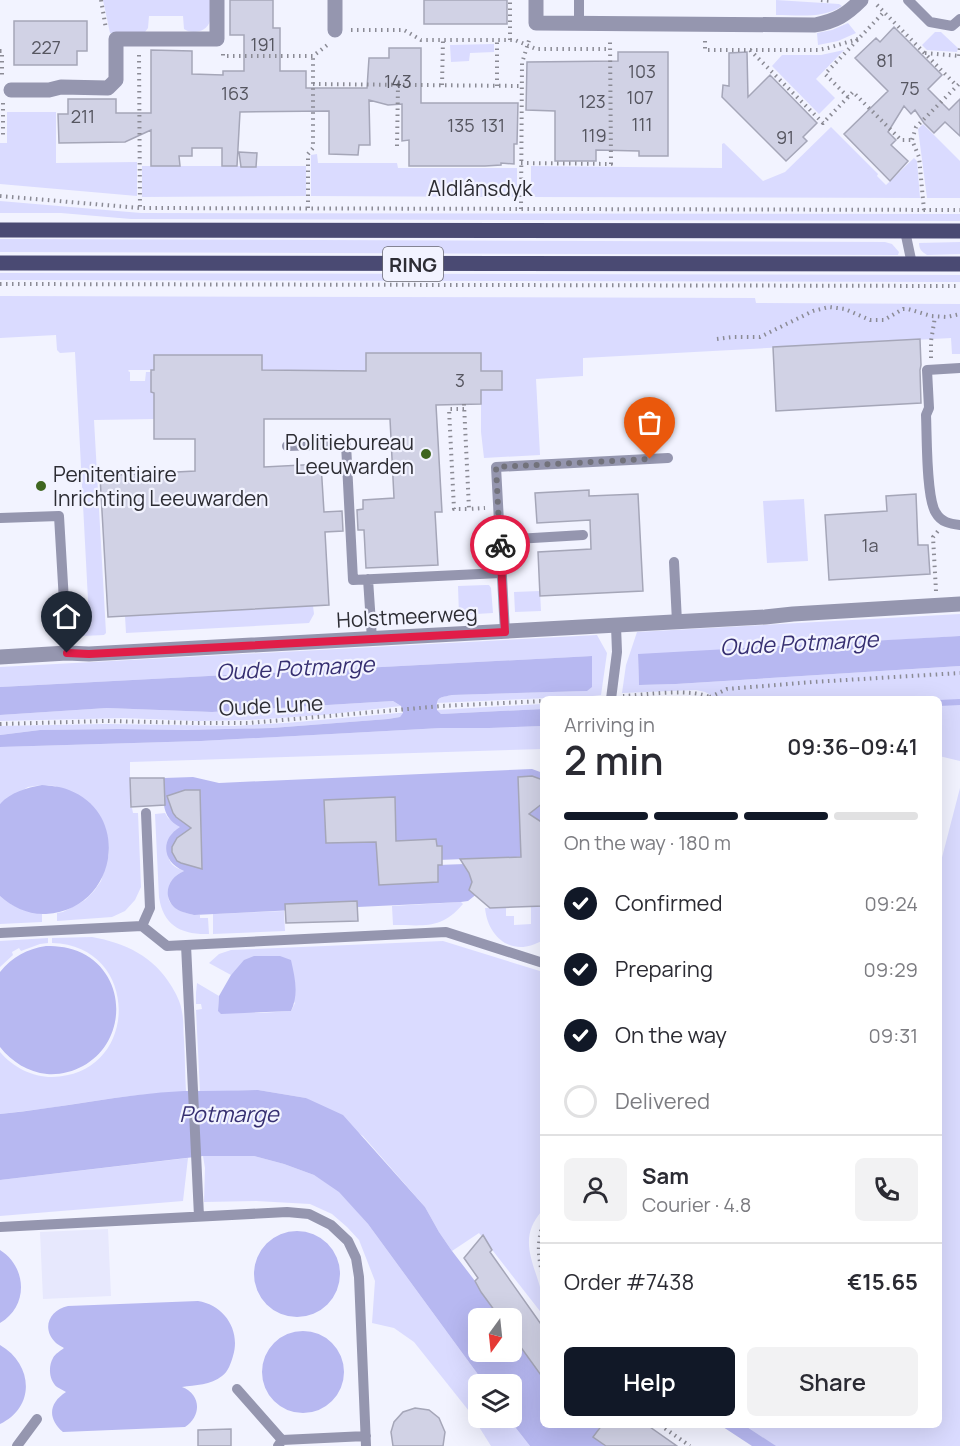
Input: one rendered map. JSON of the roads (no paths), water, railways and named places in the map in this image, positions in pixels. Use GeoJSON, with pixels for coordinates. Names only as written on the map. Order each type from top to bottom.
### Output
{"type":"FeatureCollection","features":[{"type":"Feature","properties":{"kind":"main road","name":"Aldlânsdyk"},"geometry":{"type":"LineString","coordinates":[[0,230],[960,231]]}},
{"type":"Feature","properties":{"kind":"main road","name":"RING"},"geometry":{"type":"LineString","coordinates":[[0,263],[960,264]]}},
{"type":"Feature","properties":{"kind":"street"},"geometry":{"type":"LineString","coordinates":[[7,90],[49,90],[61,87],[108,88],[116,80],[116,39],[217,39],[217,0]]}},
{"type":"Feature","properties":{"kind":"street"},"geometry":{"type":"LineString","coordinates":[[335,0],[335,30]]}},
{"type":"Feature","properties":{"kind":"street"},"geometry":{"type":"LineString","coordinates":[[536,0],[536,23],[815,25],[839,19],[861,0]]}},
{"type":"Feature","properties":{"kind":"street","name":"Holstmeerweg"},"geometry":{"type":"LineString","coordinates":[[0,657],[616,626],[960,604]]}},
{"type":"Feature","properties":{"kind":"lane"},"geometry":{"type":"LineString","coordinates":[[579,0],[579,23]]}},
{"type":"Feature","properties":{"kind":"lane"},"geometry":{"type":"LineString","coordinates":[[908,0],[930,22],[952,26],[960,19]]}},
{"type":"Feature","properties":{"kind":"lane"},"geometry":{"type":"LineString","coordinates":[[904,231],[912,264]]}},
{"type":"Feature","properties":{"kind":"lane"},"geometry":{"type":"LineString","coordinates":[[960,369],[927,370],[929,408],[926,416],[932,507],[937,515],[946,522],[960,525]]}},
{"type":"Feature","properties":{"kind":"lane"},"geometry":{"type":"LineString","coordinates":[[287,446],[346,444],[353,580],[501,573]]}},
{"type":"Feature","properties":{"kind":"lane"},"geometry":{"type":"LineString","coordinates":[[505,632],[496,467],[668,458]]}},
{"type":"Feature","properties":{"kind":"lane"},"geometry":{"type":"LineString","coordinates":[[0,518],[59,516],[67,653]]}},
{"type":"Feature","properties":{"kind":"lane"},"geometry":{"type":"LineString","coordinates":[[500,540],[583,536]]}},
{"type":"Feature","properties":{"kind":"lane"},"geometry":{"type":"LineString","coordinates":[[674,562],[677,622]]}},
{"type":"Feature","properties":{"kind":"lane"},"geometry":{"type":"LineString","coordinates":[[368,579],[372,639]]}},
{"type":"Feature","properties":{"kind":"lane"},"geometry":{"type":"LineString","coordinates":[[611,696],[617,652],[616,626]]}},
{"type":"Feature","properties":{"kind":"lane"},"geometry":{"type":"LineString","coordinates":[[142,926],[150,908],[146,813]]}},
{"type":"Feature","properties":{"kind":"lane"},"geometry":{"type":"LineString","coordinates":[[0,933],[142,926],[167,946],[446,932],[540,962]]}},
{"type":"Feature","properties":{"kind":"lane"},"geometry":{"type":"LineString","coordinates":[[186,945],[199,1216]]}},
{"type":"Feature","properties":{"kind":"lane"},"geometry":{"type":"LineString","coordinates":[[0,1227],[287,1212],[309,1214],[331,1225],[348,1241],[356,1258],[359,1278],[366,1441],[280,1443],[237,1389]]}},
{"type":"Feature","properties":{"kind":"lane"},"geometry":{"type":"LineString","coordinates":[[17,1446],[37,1419]]}},
{"type":"Feature","properties":{"kind":"water"},"geometry":{"type":"Polygon","coordinates":[[[960,636],[960,666],[639,685],[638,654],[960,636]]]}},
{"type":"Feature","properties":{"kind":"water"},"geometry":{"type":"Polygon","coordinates":[[[592,656],[592,687],[587,691],[452,695],[440,698],[437,702],[437,710],[441,714],[540,709],[540,726],[441,728],[201,741],[0,747],[0,735],[40,730],[272,728],[388,719],[400,717],[403,713],[401,706],[393,701],[212,712],[107,708],[0,715],[0,687],[592,656]]]}},
{"type":"Feature","properties":{"kind":"water"},"geometry":{"type":"Polygon","coordinates":[[[532,769],[540,772],[540,856],[438,860],[438,865],[465,864],[471,867],[478,893],[468,901],[194,915],[175,908],[168,898],[171,882],[174,877],[184,871],[171,862],[166,850],[169,838],[180,827],[169,818],[164,806],[164,778],[193,777],[219,783],[532,769]]]}},
{"type":"Feature","properties":{"kind":"water"},"geometry":{"type":"Polygon","coordinates":[[[42,785],[69,790],[89,802],[102,819],[108,839],[108,860],[101,880],[88,896],[70,909],[46,914],[21,910],[0,896],[0,804],[19,791],[42,785]]]}},
{"type":"Feature","properties":{"kind":"water"},"geometry":{"type":"Polygon","coordinates":[[[46,946],[73,949],[97,963],[108,977],[114,993],[116,1009],[114,1026],[108,1041],[97,1055],[83,1066],[65,1073],[47,1074],[27,1069],[15,1062],[0,1047],[0,972],[20,954],[46,946]]]}},
{"type":"Feature","properties":{"kind":"water"},"geometry":{"type":"Polygon","coordinates":[[[254,956],[280,956],[291,960],[296,992],[291,1011],[221,1014],[218,1011],[219,996],[231,975],[244,960],[254,956]]]}},
{"type":"Feature","properties":{"kind":"water","name":"Potmarge"},"geometry":{"type":"Polygon","coordinates":[[[258,1090],[306,1098],[343,1115],[425,1207],[439,1232],[493,1308],[468,1308],[468,1361],[368,1224],[339,1192],[314,1175],[254,1156],[203,1156],[0,1180],[0,1114],[161,1093],[258,1090]]]}},
{"type":"Feature","properties":{"kind":"water"},"geometry":{"type":"Polygon","coordinates":[[[297,1231],[321,1238],[333,1250],[340,1274],[333,1298],[321,1310],[297,1317],[273,1310],[261,1298],[254,1274],[261,1250],[273,1238],[297,1231]]]}},
{"type":"Feature","properties":{"kind":"water"},"geometry":{"type":"Polygon","coordinates":[[[0,1250],[15,1266],[20,1276],[21,1286],[16,1307],[0,1323],[0,1250]]]}},
{"type":"Feature","properties":{"kind":"water"},"geometry":{"type":"Polygon","coordinates":[[[198,1301],[207,1303],[223,1313],[232,1328],[235,1346],[230,1364],[222,1376],[208,1383],[182,1387],[188,1390],[196,1400],[197,1411],[191,1422],[185,1427],[63,1432],[58,1427],[52,1416],[53,1406],[66,1392],[54,1384],[50,1373],[53,1358],[64,1348],[51,1338],[49,1332],[49,1321],[56,1312],[68,1306],[198,1301]]]}},
{"type":"Feature","properties":{"kind":"water"},"geometry":{"type":"Polygon","coordinates":[[[295,1331],[311,1331],[326,1338],[337,1349],[344,1364],[341,1388],[332,1401],[311,1413],[295,1413],[280,1406],[269,1395],[262,1380],[262,1364],[269,1349],[280,1338],[295,1331]]]}},
{"type":"Feature","properties":{"kind":"water"},"geometry":{"type":"Polygon","coordinates":[[[0,1345],[19,1363],[26,1385],[25,1397],[20,1407],[12,1417],[0,1424],[0,1345]]]}},
{"type":"Feature","properties":{"kind":"water"},"geometry":{"type":"Polygon","coordinates":[[[522,1349],[540,1373],[540,1428],[599,1428],[594,1437],[606,1446],[530,1446],[516,1428],[522,1428],[522,1374],[478,1374],[469,1362],[522,1362],[522,1349]]]}},
{"type":"Feature","properties":{"kind":"water"},"geometry":{"type":"Polygon","coordinates":[[[725,1428],[749,1428],[776,1446],[752,1446],[725,1428]]]}},
{"type":"Feature","properties":{"kind":"waterway"},"geometry":{"type":"LineString","coordinates":[[942,703],[960,702]]}},
{"type":"Feature","properties":{"kind":"place","name":"Politiebureau Leeuwarden"},"geometry":{"type":"Point","coordinates":[426,454]}},
{"type":"Feature","properties":{"kind":"place","name":"Penitentiaire Inrichting Leeuwarden"},"geometry":{"type":"Point","coordinates":[41,486]}},
{"type":"Feature","properties":{"kind":"water label","name":"Oude Potmarge"},"geometry":{"type":"Point","coordinates":[799,643]}},
{"type":"Feature","properties":{"kind":"water label","name":"Oude Potmarge"},"geometry":{"type":"Point","coordinates":[295,668]}}]}
